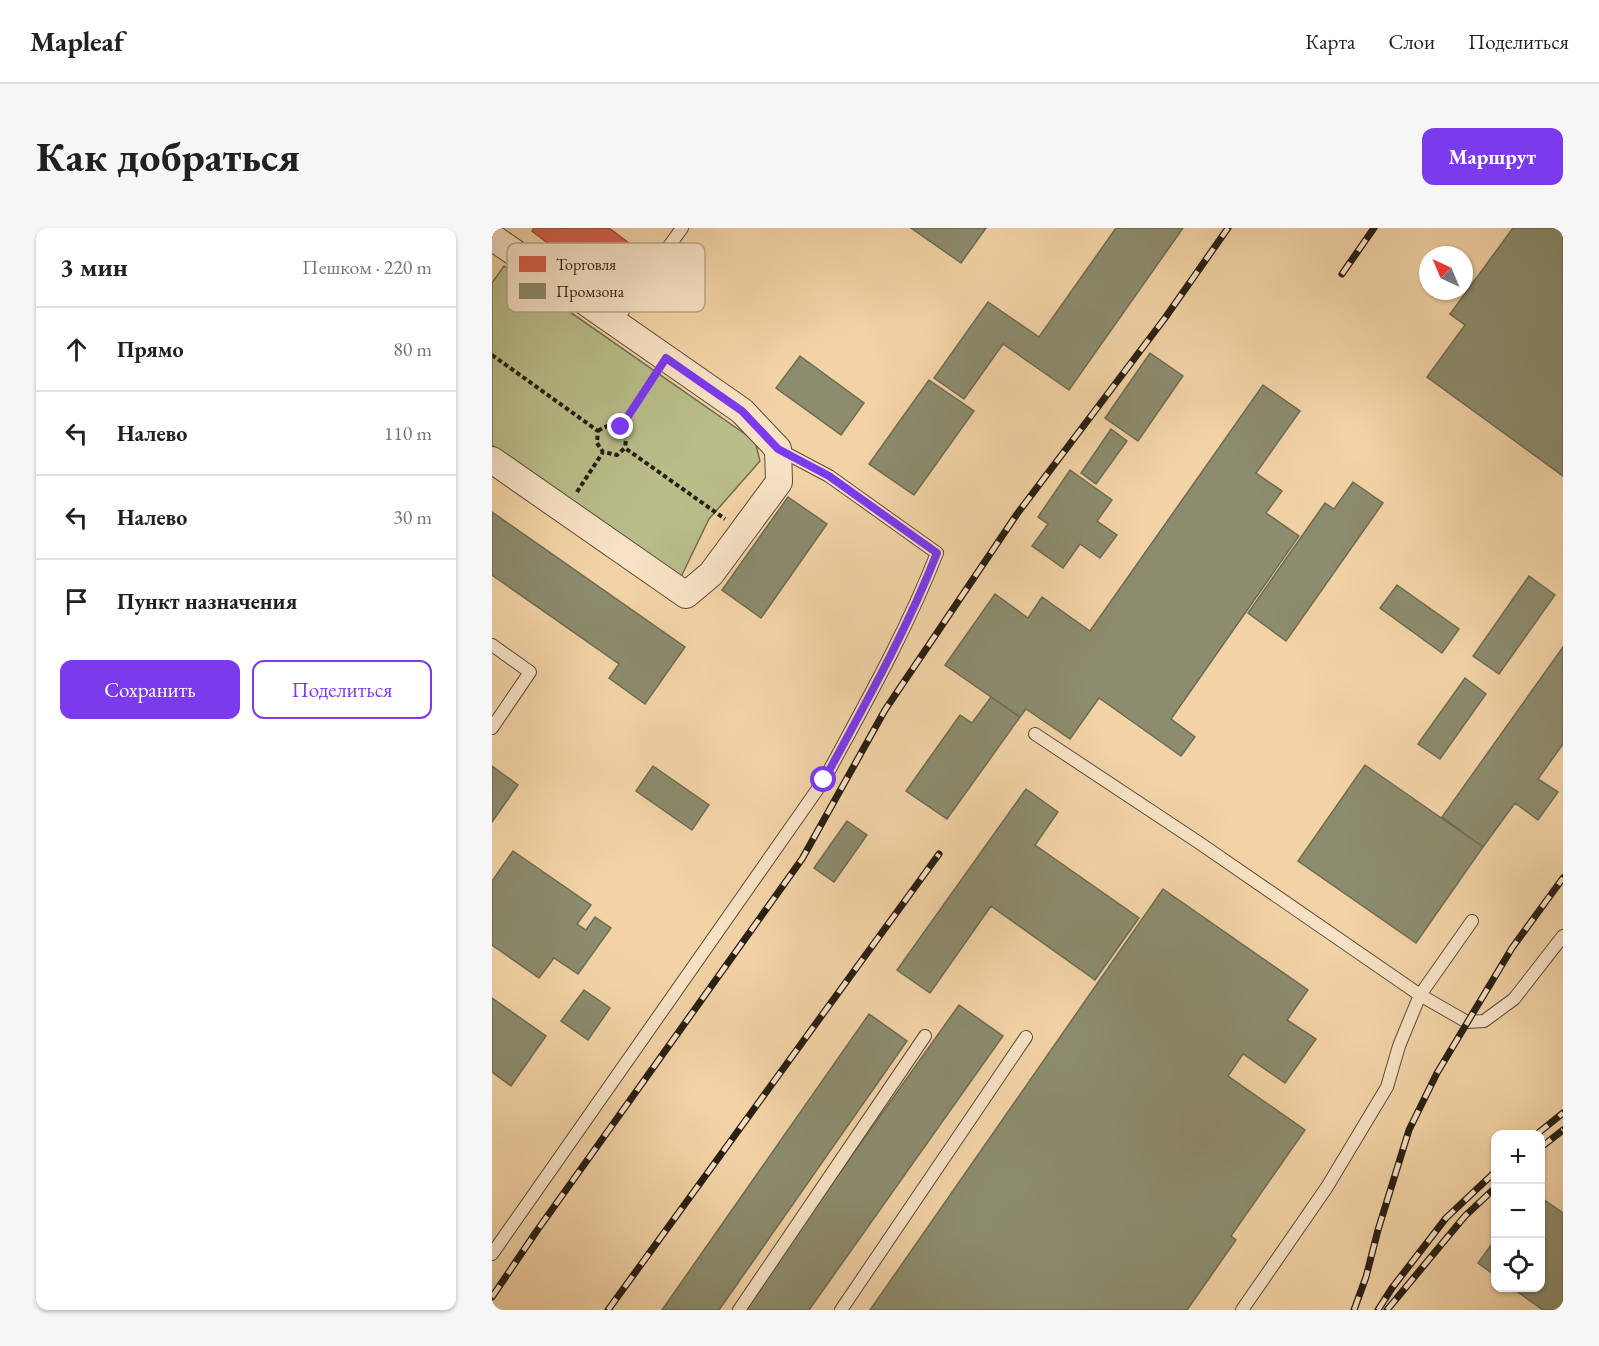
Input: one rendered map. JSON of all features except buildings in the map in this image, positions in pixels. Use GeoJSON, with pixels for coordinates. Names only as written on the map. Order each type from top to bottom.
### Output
{"type":"FeatureCollection","features":[{"type":"Feature","properties":{"kind":"street"},"geometry":{"type":"LineString","coordinates":[[492,237],[507,247]]}},
{"type":"Feature","properties":{"kind":"street"},"geometry":{"type":"LineString","coordinates":[[492,460],[686,595],[711,574],[778,482],[778,449],[742,411],[601,312]]}},
{"type":"Feature","properties":{"kind":"lane"},"geometry":{"type":"LineString","coordinates":[[671,243],[682,228]]}},
{"type":"Feature","properties":{"kind":"lane"},"geometry":{"type":"LineString","coordinates":[[615,322],[622,312]]}},
{"type":"Feature","properties":{"kind":"lane"},"geometry":{"type":"LineString","coordinates":[[492,1254],[824,780],[920,596],[937,553],[829,476],[778,449]]}},
{"type":"Feature","properties":{"kind":"lane"},"geometry":{"type":"LineString","coordinates":[[492,645],[530,672],[492,728]]}},
{"type":"Feature","properties":{"kind":"lane"},"geometry":{"type":"LineString","coordinates":[[1035,734],[1420,995],[1467,1022],[1484,1021],[1514,999],[1563,936]]}},
{"type":"Feature","properties":{"kind":"lane"},"geometry":{"type":"LineString","coordinates":[[1242,1310],[1327,1187],[1387,1087],[1399,1046],[1420,995],[1472,921]]}},
{"type":"Feature","properties":{"kind":"lane"},"geometry":{"type":"LineString","coordinates":[[739,1310],[925,1036]]}},
{"type":"Feature","properties":{"kind":"lane"},"geometry":{"type":"LineString","coordinates":[[841,1310],[1026,1037]]}},
{"type":"Feature","properties":{"kind":"path"},"geometry":{"type":"LineString","coordinates":[[492,355],[598,430]]}},
{"type":"Feature","properties":{"kind":"path"},"geometry":{"type":"LineString","coordinates":[[621,427],[666,358]]}},
{"type":"Feature","properties":{"kind":"path"},"geometry":{"type":"LineString","coordinates":[[598,430],[611,425],[621,427]]}},
{"type":"Feature","properties":{"kind":"path"},"geometry":{"type":"LineString","coordinates":[[598,430],[597,443],[603,452],[617,455],[625,448],[626,439],[621,427]]}},
{"type":"Feature","properties":{"kind":"path"},"geometry":{"type":"LineString","coordinates":[[625,448],[742,531]]}},
{"type":"Feature","properties":{"kind":"path"},"geometry":{"type":"LineString","coordinates":[[565,511],[603,452]]}},
{"type":"Feature","properties":{"kind":"green space"},"geometry":{"type":"Polygon","coordinates":[[[504,266],[507,268],[507,312],[570,312],[755,441],[760,461],[709,519],[681,577],[492,445],[492,283],[504,266]]]}},
{"type":"Feature","properties":{"kind":"railway"},"geometry":{"type":"LineString","coordinates":[[492,1297],[802,859],[885,710],[1017,514],[1165,318],[1228,228]]}},
{"type":"Feature","properties":{"kind":"railway"},"geometry":{"type":"LineString","coordinates":[[1342,274],[1374,228]]}},
{"type":"Feature","properties":{"kind":"railway"},"geometry":{"type":"LineString","coordinates":[[608,1310],[939,854]]}},
{"type":"Feature","properties":{"kind":"railway"},"geometry":{"type":"LineString","coordinates":[[1354,1310],[1366,1277],[1409,1130],[1437,1073],[1512,948],[1563,878]]}},
{"type":"Feature","properties":{"kind":"railway"},"geometry":{"type":"LineString","coordinates":[[1542,1130],[1563,1113]]}},
{"type":"Feature","properties":{"kind":"railway"},"geometry":{"type":"LineString","coordinates":[[1545,1144],[1563,1130]]}},
{"type":"Feature","properties":{"kind":"railway"},"geometry":{"type":"LineString","coordinates":[[1378,1310],[1392,1288],[1446,1218],[1491,1176]]}},
{"type":"Feature","properties":{"kind":"railway"},"geometry":{"type":"LineString","coordinates":[[1387,1310],[1465,1216],[1491,1192]]}},
{"type":"Feature","properties":{"kind":"route"},"geometry":{"type":"LineString","coordinates":[[621,427],[666,358],[742,411],[778,449],[829,476],[937,553],[920,596],[824,780]]}}]}
